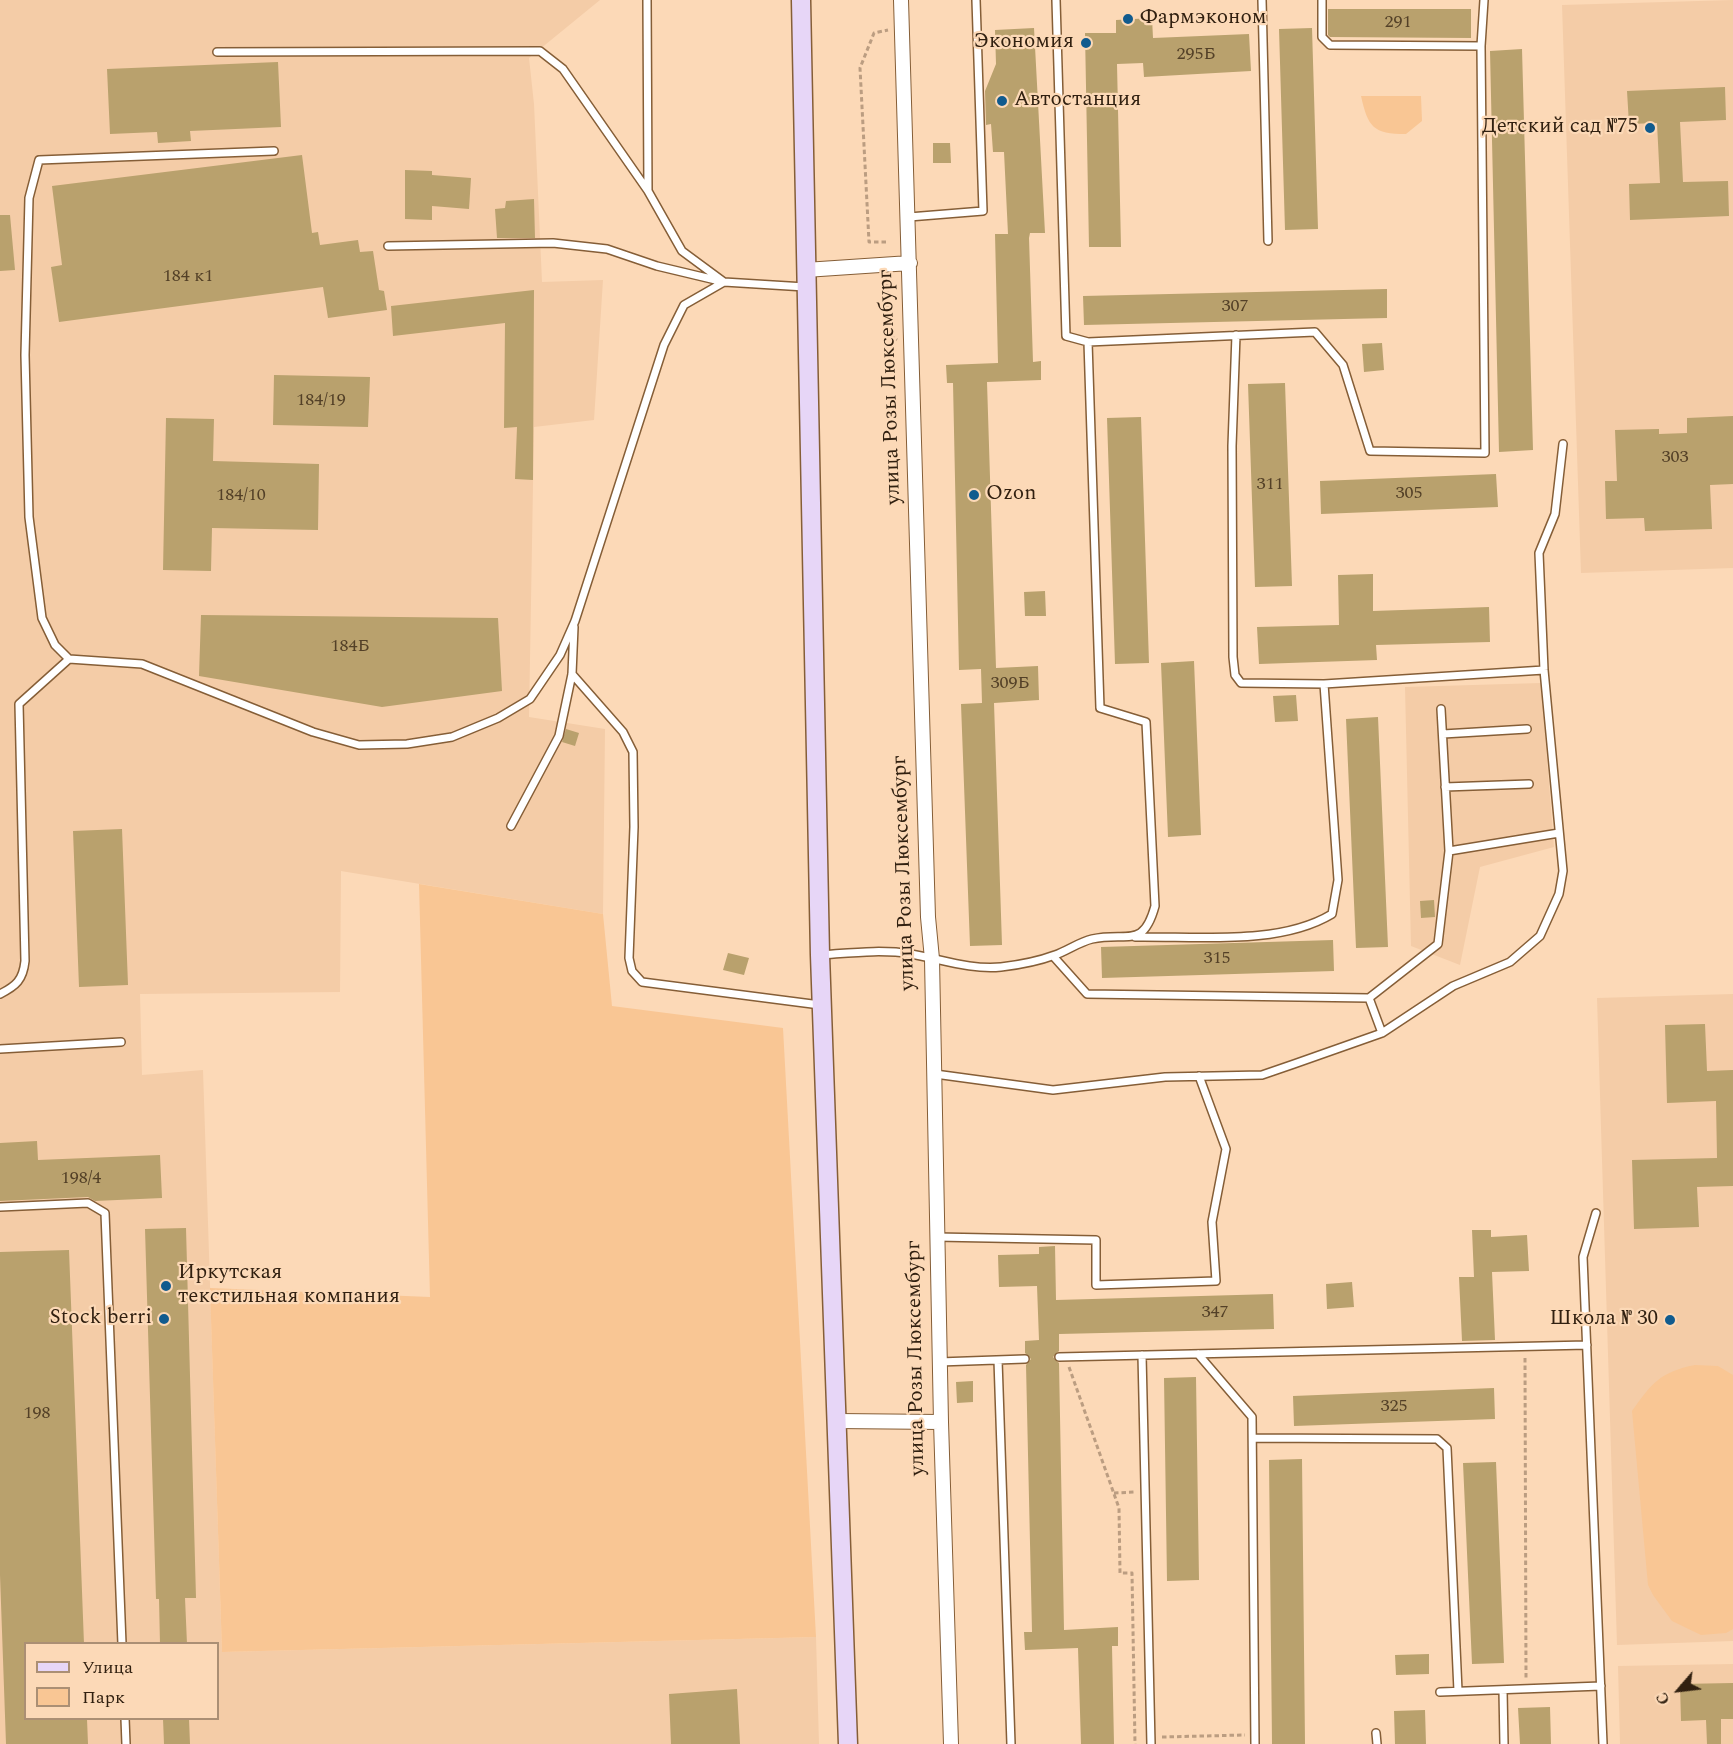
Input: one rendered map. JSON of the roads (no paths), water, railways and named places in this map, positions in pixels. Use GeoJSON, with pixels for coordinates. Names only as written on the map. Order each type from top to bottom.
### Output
{"type":"FeatureCollection","features":[{"type":"Feature","properties":{"kind":"main road"},"geometry":{"type":"LineString","coordinates":[[801,0],[820,955],[848,1744]]}},
{"type":"Feature","properties":{"kind":"street","name":"улица Розы Люксембург"},"geometry":{"type":"LineString","coordinates":[[901,0],[927,905],[932,959],[940,1422],[951,1744]]}},
{"type":"Feature","properties":{"kind":"street"},"geometry":{"type":"LineString","coordinates":[[805,279],[910,262]]}},
{"type":"Feature","properties":{"kind":"street"},"geometry":{"type":"LineString","coordinates":[[837,1421],[940,1422]]}},
{"type":"Feature","properties":{"kind":"lane"},"geometry":{"type":"LineString","coordinates":[[647,0],[648,191]]}},
{"type":"Feature","properties":{"kind":"lane"},"geometry":{"type":"LineString","coordinates":[[909,217],[983,211],[976,0]]}},
{"type":"Feature","properties":{"kind":"lane"},"geometry":{"type":"LineString","coordinates":[[1056,0],[1066,336],[1089,342],[1315,332],[1343,365],[1370,451],[1485,453],[1481,46],[1484,0]]}},
{"type":"Feature","properties":{"kind":"lane"},"geometry":{"type":"LineString","coordinates":[[1262,0],[1268,242]]}},
{"type":"Feature","properties":{"kind":"lane"},"geometry":{"type":"LineString","coordinates":[[1322,0],[1322,37],[1330,45],[1481,46]]}},
{"type":"Feature","properties":{"kind":"lane"},"geometry":{"type":"LineString","coordinates":[[217,52],[540,51],[563,69],[648,191],[682,251],[724,282]]}},
{"type":"Feature","properties":{"kind":"lane"},"geometry":{"type":"LineString","coordinates":[[274,151],[39,160],[29,198],[25,355],[29,517],[42,618],[56,645],[69,659],[142,664],[312,732],[359,745],[407,744],[452,737],[498,718],[530,699],[560,655],[575,621],[664,345],[684,305],[724,282]]}},
{"type":"Feature","properties":{"kind":"lane"},"geometry":{"type":"LineString","coordinates":[[387,246],[554,243],[607,249],[657,266],[724,282],[805,279]]}},
{"type":"Feature","properties":{"kind":"lane"},"geometry":{"type":"LineString","coordinates":[[1236,335],[1232,446],[1235,675],[1241,682],[1324,684],[1544,670]]}},
{"type":"Feature","properties":{"kind":"lane"},"geometry":{"type":"LineString","coordinates":[[1089,342],[1100,708],[1146,722],[1155,906],[1145,931],[1134,937]]}},
{"type":"Feature","properties":{"kind":"lane"},"geometry":{"type":"LineString","coordinates":[[934,1074],[1053,1090],[1165,1077],[1262,1075],[1382,1033],[1453,986],[1510,962],[1540,936],[1559,894],[1563,871],[1544,670],[1539,553],[1555,514],[1563,444]]}},
{"type":"Feature","properties":{"kind":"lane"},"geometry":{"type":"LineString","coordinates":[[510,826],[559,736],[572,674],[575,621]]}},
{"type":"Feature","properties":{"kind":"lane"},"geometry":{"type":"LineString","coordinates":[[0,994],[16,986],[23,975],[25,961],[19,704],[69,659]]}},
{"type":"Feature","properties":{"kind":"lane"},"geometry":{"type":"LineString","coordinates":[[572,674],[623,732],[633,752],[634,827],[629,930],[629,958],[632,971],[642,982],[823,1005]]}},
{"type":"Feature","properties":{"kind":"lane"},"geometry":{"type":"LineString","coordinates":[[820,955],[876,951],[911,954],[972,967],[1001,967],[1053,956],[1092,939],[1267,935],[1313,926],[1332,914],[1338,880],[1324,684]]}},
{"type":"Feature","properties":{"kind":"lane"},"geometry":{"type":"LineString","coordinates":[[1053,956],[1087,994],[1369,998],[1438,944],[1449,851],[1442,709]]}},
{"type":"Feature","properties":{"kind":"lane"},"geometry":{"type":"LineString","coordinates":[[1443,734],[1527,729]]}},
{"type":"Feature","properties":{"kind":"lane"},"geometry":{"type":"LineString","coordinates":[[1445,787],[1529,784]]}},
{"type":"Feature","properties":{"kind":"lane"},"geometry":{"type":"LineString","coordinates":[[1449,851],[1559,833]]}},
{"type":"Feature","properties":{"kind":"lane"},"geometry":{"type":"LineString","coordinates":[[1369,998],[1382,1033]]}},
{"type":"Feature","properties":{"kind":"lane"},"geometry":{"type":"LineString","coordinates":[[0,1049],[121,1042]]}},
{"type":"Feature","properties":{"kind":"lane"},"geometry":{"type":"LineString","coordinates":[[936,1237],[1096,1240],[1096,1285],[1216,1281],[1212,1222],[1226,1149],[1199,1076]]}},
{"type":"Feature","properties":{"kind":"lane"},"geometry":{"type":"LineString","coordinates":[[0,1207],[88,1203],[105,1213],[122,1642]]}},
{"type":"Feature","properties":{"kind":"lane"},"geometry":{"type":"LineString","coordinates":[[1596,1214],[1583,1257],[1603,1744]]}},
{"type":"Feature","properties":{"kind":"lane"},"geometry":{"type":"LineString","coordinates":[[1062,1357],[1587,1345]]}},
{"type":"Feature","properties":{"kind":"lane"},"geometry":{"type":"LineString","coordinates":[[1198,1354],[1252,1417],[1254,1438],[1255,1744]]}},
{"type":"Feature","properties":{"kind":"lane"},"geometry":{"type":"LineString","coordinates":[[1142,1355],[1151,1741]]}},
{"type":"Feature","properties":{"kind":"lane"},"geometry":{"type":"LineString","coordinates":[[939,1362],[1026,1359]]}},
{"type":"Feature","properties":{"kind":"lane"},"geometry":{"type":"LineString","coordinates":[[998,1360],[1011,1744]]}},
{"type":"Feature","properties":{"kind":"lane"},"geometry":{"type":"LineString","coordinates":[[1254,1438],[1437,1438],[1447,1448],[1458,1691]]}},
{"type":"Feature","properties":{"kind":"lane"},"geometry":{"type":"LineString","coordinates":[[1440,1692],[1601,1686]]}},
{"type":"Feature","properties":{"kind":"lane"},"geometry":{"type":"LineString","coordinates":[[1503,1690],[1504,1744]]}},
{"type":"Feature","properties":{"kind":"lane"},"geometry":{"type":"LineString","coordinates":[[124,1720],[126,1744]]}},
{"type":"Feature","properties":{"kind":"lane"},"geometry":{"type":"LineString","coordinates":[[1376,1733],[1377,1744]]}},
{"type":"Feature","properties":{"kind":"place","name":"Фармэконом"},"geometry":{"type":"Point","coordinates":[1128,19]}},
{"type":"Feature","properties":{"kind":"place","name":"Экономия"},"geometry":{"type":"Point","coordinates":[1086,43]}},
{"type":"Feature","properties":{"kind":"place","name":"Автостанция"},"geometry":{"type":"Point","coordinates":[1002,101]}},
{"type":"Feature","properties":{"kind":"place","name":"Детский сад №75"},"geometry":{"type":"Point","coordinates":[1650,128]}},
{"type":"Feature","properties":{"kind":"place","name":"Ozon"},"geometry":{"type":"Point","coordinates":[974,495]}},
{"type":"Feature","properties":{"kind":"place","name":"Иркутская текстильная компания"},"geometry":{"type":"Point","coordinates":[166,1286]}},
{"type":"Feature","properties":{"kind":"place","name":"Stock berri"},"geometry":{"type":"Point","coordinates":[164,1319]}},
{"type":"Feature","properties":{"kind":"place","name":"Школа № 30"},"geometry":{"type":"Point","coordinates":[1670,1320]}}]}
